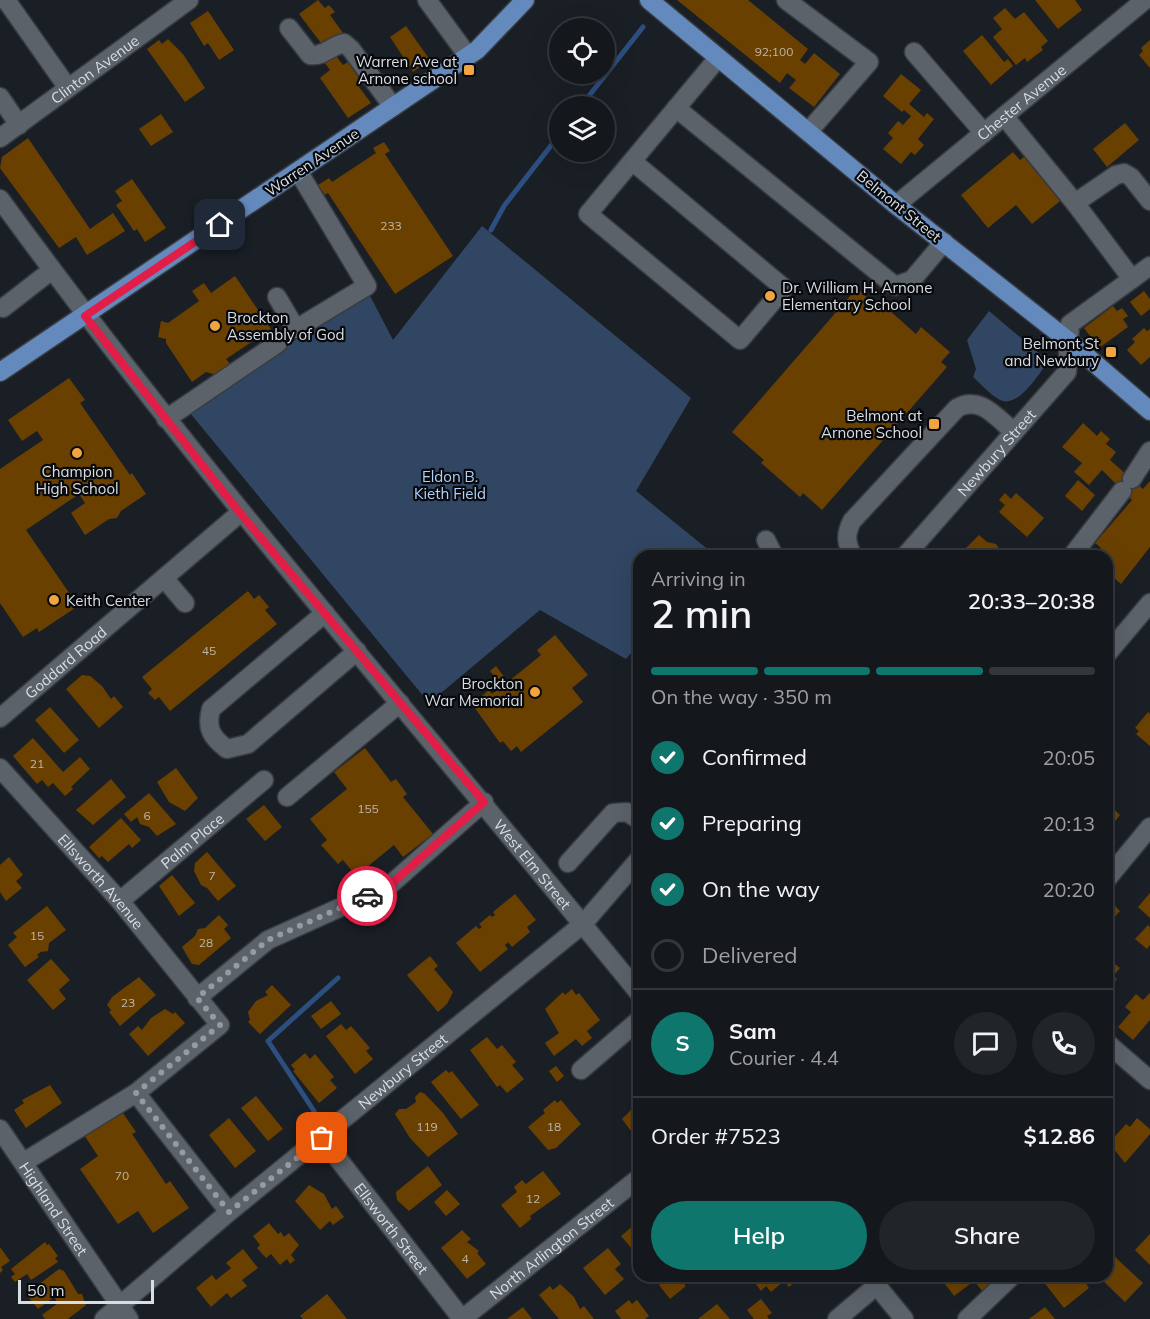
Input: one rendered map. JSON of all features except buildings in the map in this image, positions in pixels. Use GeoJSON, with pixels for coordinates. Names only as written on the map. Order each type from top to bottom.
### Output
{"type":"FeatureCollection","features":[{"type":"Feature","properties":{"kind":"main road","name":"Warren Avenue"},"geometry":{"type":"LineString","coordinates":[[0,372],[468,56],[525,0]]}},
{"type":"Feature","properties":{"kind":"main road","name":"Belmont Street"},"geometry":{"type":"LineString","coordinates":[[649,0],[896,205],[1070,342],[1150,411]]}},
{"type":"Feature","properties":{"kind":"street"},"geometry":{"type":"LineString","coordinates":[[6,0],[69,88]]}},
{"type":"Feature","properties":{"kind":"street","name":"Clinton Avenue"},"geometry":{"type":"LineString","coordinates":[[0,138],[189,0]]}},
{"type":"Feature","properties":{"kind":"street"},"geometry":{"type":"LineString","coordinates":[[427,0],[468,56]]}},
{"type":"Feature","properties":{"kind":"street"},"geometry":{"type":"LineString","coordinates":[[786,0],[869,62],[808,132]]}},
{"type":"Feature","properties":{"kind":"street","name":"Chester Avenue"},"geometry":{"type":"LineString","coordinates":[[896,205],[1145,0]]}},
{"type":"Feature","properties":{"kind":"street"},"geometry":{"type":"LineString","coordinates":[[290,28],[310,55],[318,56],[335,45],[344,44],[351,49],[393,107]]}},
{"type":"Feature","properties":{"kind":"street"},"geometry":{"type":"LineString","coordinates":[[914,52],[984,133]]}},
{"type":"Feature","properties":{"kind":"street"},"geometry":{"type":"LineString","coordinates":[[632,161],[784,288],[740,340],[588,214],[632,161],[676,108],[718,58]]}},
{"type":"Feature","properties":{"kind":"street"},"geometry":{"type":"LineString","coordinates":[[0,97],[19,124]]}},
{"type":"Feature","properties":{"kind":"street"},"geometry":{"type":"LineString","coordinates":[[676,108],[874,272],[895,286],[912,280],[944,243]]}},
{"type":"Feature","properties":{"kind":"street"},"geometry":{"type":"LineString","coordinates":[[1004,116],[1075,203],[1132,279],[1150,266]]}},
{"type":"Feature","properties":{"kind":"street"},"geometry":{"type":"LineString","coordinates":[[277,297],[296,328],[367,286],[298,171]]}},
{"type":"Feature","properties":{"kind":"street"},"geometry":{"type":"LineString","coordinates":[[1075,203],[1116,175],[1124,173],[1131,177],[1150,201]]}},
{"type":"Feature","properties":{"kind":"street","name":"West Elm Street"},"geometry":{"type":"LineString","coordinates":[[0,199],[85,316],[240,513],[484,802],[633,986]]}},
{"type":"Feature","properties":{"kind":"street"},"geometry":{"type":"LineString","coordinates":[[3,308],[52,270]]}},
{"type":"Feature","properties":{"kind":"street","name":"Newbury Street"},"geometry":{"type":"LineString","coordinates":[[910,550],[1067,372],[1070,324],[1132,279]]}},
{"type":"Feature","properties":{"kind":"street"},"geometry":{"type":"LineString","coordinates":[[166,419],[278,343]]}},
{"type":"Feature","properties":{"kind":"street"},"geometry":{"type":"LineString","coordinates":[[850,550],[846,544],[846,533],[852,521],[957,408],[966,403],[979,403],[1014,432]]}},
{"type":"Feature","properties":{"kind":"street"},"geometry":{"type":"LineString","coordinates":[[1077,550],[1150,452]]}},
{"type":"Feature","properties":{"kind":"street","name":"Goddard Road"},"geometry":{"type":"LineString","coordinates":[[0,718],[240,513]]}},
{"type":"Feature","properties":{"kind":"street"},"geometry":{"type":"LineString","coordinates":[[164,578],[185,603]]}},
{"type":"Feature","properties":{"kind":"street"},"geometry":{"type":"LineString","coordinates":[[1113,647],[1150,603]]}},
{"type":"Feature","properties":{"kind":"street"},"geometry":{"type":"LineString","coordinates":[[325,613],[211,710],[207,724],[214,739],[227,748],[248,744],[357,651]]}},
{"type":"Feature","properties":{"kind":"street"},"geometry":{"type":"LineString","coordinates":[[287,797],[400,703]]}},
{"type":"Feature","properties":{"kind":"street","name":"Ellsworth Avenue"},"geometry":{"type":"LineString","coordinates":[[0,768],[120,901],[220,1025],[136,1093]]}},
{"type":"Feature","properties":{"kind":"street","name":"Palm Place"},"geometry":{"type":"LineString","coordinates":[[120,901],[264,780]]}},
{"type":"Feature","properties":{"kind":"street"},"geometry":{"type":"LineString","coordinates":[[197,998],[268,940],[390,885],[484,802]]}},
{"type":"Feature","properties":{"kind":"street"},"geometry":{"type":"LineString","coordinates":[[568,864],[613,813],[627,812],[633,816]]}},
{"type":"Feature","properties":{"kind":"street"},"geometry":{"type":"LineString","coordinates":[[1113,872],[1150,827]]}},
{"type":"Feature","properties":{"kind":"street","name":"Newbury Street"},"geometry":{"type":"LineString","coordinates":[[104,1319],[124,1312],[229,1212],[583,924],[633,866]]}},
{"type":"Feature","properties":{"kind":"street"},"geometry":{"type":"LineString","coordinates":[[580,1070],[633,1025]]}},
{"type":"Feature","properties":{"kind":"street"},"geometry":{"type":"LineString","coordinates":[[1113,1048],[1150,1080]]}},
{"type":"Feature","properties":{"kind":"street"},"geometry":{"type":"LineString","coordinates":[[24,1162],[136,1093],[229,1212]]}},
{"type":"Feature","properties":{"kind":"street","name":"Highland Street"},"geometry":{"type":"LineString","coordinates":[[0,1129],[124,1312]]}},
{"type":"Feature","properties":{"kind":"street","name":"Ellsworth Street"},"geometry":{"type":"LineString","coordinates":[[322,1138],[462,1319]]}},
{"type":"Feature","properties":{"kind":"street","name":"North Arlington Street"},"geometry":{"type":"LineString","coordinates":[[462,1319],[633,1183]]}},
{"type":"Feature","properties":{"kind":"street"},"geometry":{"type":"LineString","coordinates":[[837,1319],[868,1282]]}},
{"type":"Feature","properties":{"kind":"street"},"geometry":{"type":"LineString","coordinates":[[873,1282],[904,1319]]}},
{"type":"Feature","properties":{"kind":"street"},"geometry":{"type":"LineString","coordinates":[[967,1319],[1006,1282]]}},
{"type":"Feature","properties":{"kind":"green space","name":"Eldon B. Kieth Field"},"geometry":{"type":"Polygon","coordinates":[[[482,226],[691,398],[636,491],[709,550],[633,550],[633,651],[626,659],[540,610],[429,703],[190,413],[367,290],[393,340],[482,226]]]}},
{"type":"Feature","properties":{"kind":"green space"},"geometry":{"type":"Polygon","coordinates":[[[989,311],[1046,359],[1046,365],[1028,389],[1016,399],[1009,401],[995,397],[973,377],[976,369],[967,340],[989,311]]]}},
{"type":"Feature","properties":{"kind":"waterway"},"geometry":{"type":"LineString","coordinates":[[589,96],[643,27]]}},
{"type":"Feature","properties":{"kind":"waterway"},"geometry":{"type":"LineString","coordinates":[[491,230],[504,206],[549,148]]}},
{"type":"Feature","properties":{"kind":"waterway"},"geometry":{"type":"LineString","coordinates":[[314,1111],[268,1041],[338,978]]}},
{"type":"Feature","properties":{"kind":"way so far"},"geometry":{"type":"LineString","coordinates":[[322,1138],[229,1212],[136,1093],[220,1025],[197,998],[268,940],[367,896]]}},
{"type":"Feature","properties":{"kind":"place","name":"Warren Ave at Arnone school"},"geometry":{"type":"Point","coordinates":[469,70]}},
{"type":"Feature","properties":{"kind":"place","name":"Dr. William H. Arnone Elementary School"},"geometry":{"type":"Point","coordinates":[770,296]}},
{"type":"Feature","properties":{"kind":"place","name":"Brockton Assembly of God"},"geometry":{"type":"Point","coordinates":[215,326]}},
{"type":"Feature","properties":{"kind":"place","name":"Belmont St and Newbury"},"geometry":{"type":"Point","coordinates":[1111,352]}},
{"type":"Feature","properties":{"kind":"place","name":"Belmont at Arnone School"},"geometry":{"type":"Point","coordinates":[934,424]}},
{"type":"Feature","properties":{"kind":"place","name":"Champion High School"},"geometry":{"type":"Point","coordinates":[77,453]}},
{"type":"Feature","properties":{"kind":"place","name":"Keith Center"},"geometry":{"type":"Point","coordinates":[54,600]}},
{"type":"Feature","properties":{"kind":"place","name":"Brockton War Memorial"},"geometry":{"type":"Point","coordinates":[535,692]}},
{"type":"Feature","properties":{"kind":"route"},"geometry":{"type":"LineString","coordinates":[[220,225],[85,316],[240,513],[484,802],[390,885],[367,896]]}}]}
